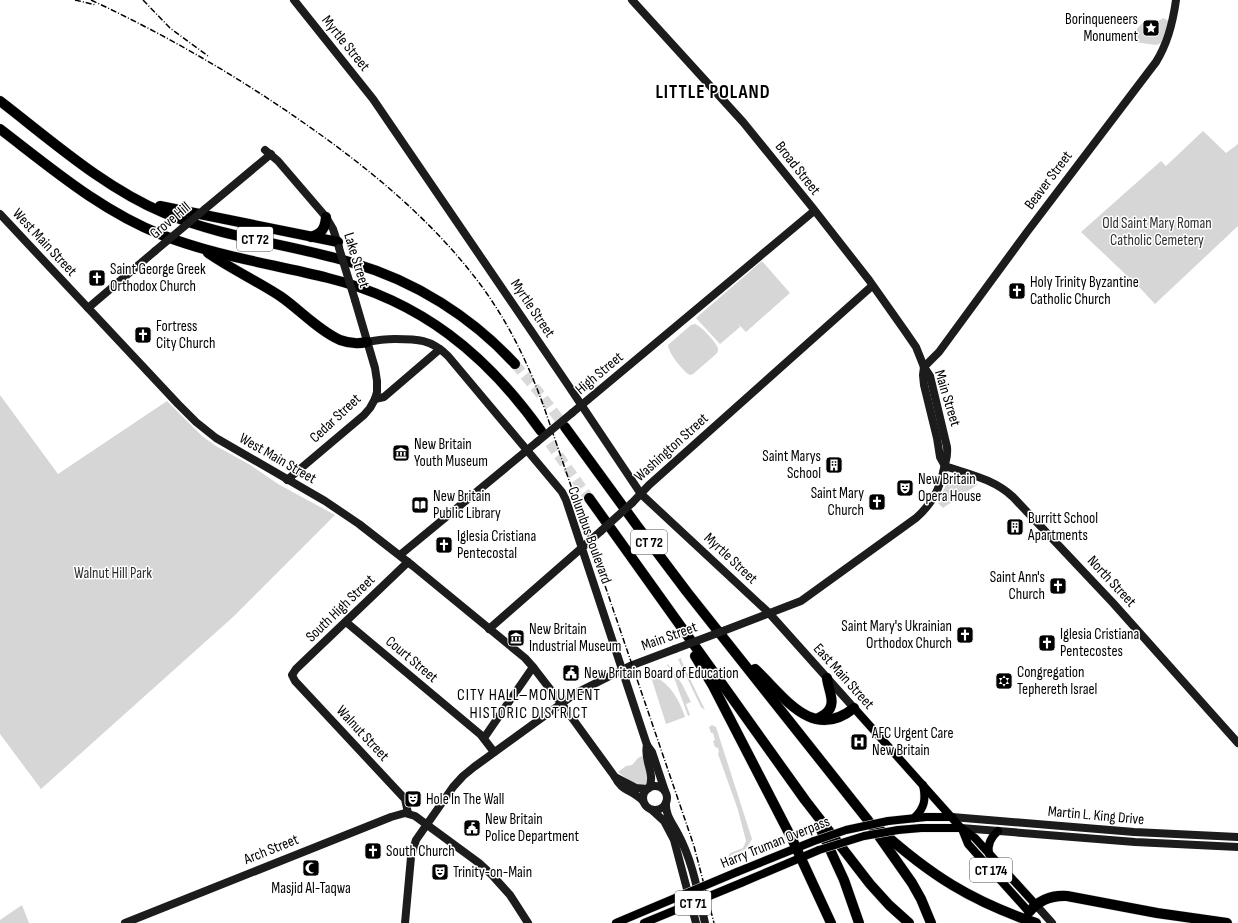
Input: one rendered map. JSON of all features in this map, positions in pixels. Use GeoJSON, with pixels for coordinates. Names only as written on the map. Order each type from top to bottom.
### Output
{"type":"FeatureCollection","features":[{"type":"Feature","properties":{"kind":"highway","name":"CT 72"},"geometry":{"type":"LineString","coordinates":[[0,101],[96,175],[136,199],[164,213],[199,225],[341,259],[395,278],[431,296],[466,319],[490,338],[515,364]]}},
{"type":"Feature","properties":{"kind":"highway","name":"CT 72"},"geometry":{"type":"LineString","coordinates":[[0,129],[80,190],[109,210],[155,233],[204,249],[345,282],[379,294],[409,309],[439,327],[478,357],[510,390],[541,431]]}},
{"type":"Feature","properties":{"kind":"highway"},"geometry":{"type":"LineString","coordinates":[[136,199],[169,208],[311,237],[339,245]]}},
{"type":"Feature","properties":{"kind":"highway"},"geometry":{"type":"LineString","coordinates":[[311,237],[319,234],[323,230],[326,217]]}},
{"type":"Feature","properties":{"kind":"highway"},"geometry":{"type":"LineString","coordinates":[[204,249],[233,269],[279,296],[330,335],[346,342],[367,342]]}},
{"type":"Feature","properties":{"kind":"highway","name":"CT 72"},"geometry":{"type":"LineString","coordinates":[[565,427],[643,533],[867,819]]}},
{"type":"Feature","properties":{"kind":"highway","name":"CT 72"},"geometry":{"type":"LineString","coordinates":[[589,498],[805,800]]}},
{"type":"Feature","properties":{"kind":"highway"},"geometry":{"type":"LineString","coordinates":[[661,597],[670,619],[713,686],[797,848],[831,923]]}},
{"type":"Feature","properties":{"kind":"highway"},"geometry":{"type":"LineString","coordinates":[[737,654],[752,665],[797,710],[806,716],[822,721],[832,720],[842,716],[854,708]]}},
{"type":"Feature","properties":{"kind":"highway"},"geometry":{"type":"LineString","coordinates":[[817,719],[827,712],[831,705],[831,694],[827,678]]}},
{"type":"Feature","properties":{"kind":"highway"},"geometry":{"type":"LineString","coordinates":[[805,800],[839,866],[859,923]]}},
{"type":"Feature","properties":{"kind":"highway"},"geometry":{"type":"LineString","coordinates":[[805,800],[870,884],[889,905],[909,923]]}},
{"type":"Feature","properties":{"kind":"highway"},"geometry":{"type":"LineString","coordinates":[[867,819],[912,883],[921,899],[931,923]]}},
{"type":"Feature","properties":{"kind":"highway"},"geometry":{"type":"LineString","coordinates":[[867,819],[912,858],[945,882],[985,904],[1036,923]]}},
{"type":"Feature","properties":{"kind":"highway"},"geometry":{"type":"LineString","coordinates":[[1030,909],[1046,899],[1072,896],[1157,913],[1227,923]]}},
{"type":"Feature","properties":{"kind":"main road","name":"East Main Street"},"geometry":{"type":"LineString","coordinates":[[854,708],[961,828],[975,838],[989,854],[1030,909]]}},
{"type":"Feature","properties":{"kind":"main road"},"geometry":{"type":"LineString","coordinates":[[914,818],[921,811],[924,804],[925,795],[922,784]]}},
{"type":"Feature","properties":{"kind":"main road","name":"Harry Truman Overpass"},"geometry":{"type":"LineString","coordinates":[[616,923],[814,840],[856,827],[888,820],[952,817]]}},
{"type":"Feature","properties":{"kind":"main road","name":"Harry Truman Overpass"},"geometry":{"type":"LineString","coordinates":[[644,923],[819,850],[864,836],[898,830],[923,828],[961,828]]}},
{"type":"Feature","properties":{"kind":"main road","name":"East Main Street"},"geometry":{"type":"LineString","coordinates":[[961,828],[968,844],[1030,909]]}},
{"type":"Feature","properties":{"kind":"main road"},"geometry":{"type":"LineString","coordinates":[[989,854],[988,849],[990,841],[998,831]]}},
{"type":"Feature","properties":{"kind":"street","name":"Myrtle Street"},"geometry":{"type":"LineString","coordinates":[[294,0],[368,92],[641,494],[769,614]]}},
{"type":"Feature","properties":{"kind":"street","name":"Broad Street"},"geometry":{"type":"LineString","coordinates":[[632,0],[743,122],[814,211],[912,340],[924,367]]}},
{"type":"Feature","properties":{"kind":"street","name":"Beaver Street"},"geometry":{"type":"LineString","coordinates":[[924,367],[939,352],[1027,232],[1158,59],[1171,30],[1176,0]]}},
{"type":"Feature","properties":{"kind":"street","name":"Grove Hill"},"geometry":{"type":"LineString","coordinates":[[88,308],[205,209],[268,152]]}},
{"type":"Feature","properties":{"kind":"street","name":"Lake Street"},"geometry":{"type":"LineString","coordinates":[[268,152],[278,161],[326,217],[333,229],[377,377],[375,399]]}},
{"type":"Feature","properties":{"kind":"street","name":"High Street"},"geometry":{"type":"LineString","coordinates":[[400,555],[582,406],[814,211]]}},
{"type":"Feature","properties":{"kind":"street","name":"West Main Street"},"geometry":{"type":"LineString","coordinates":[[0,214],[196,422],[222,442],[346,515],[400,555],[525,658],[615,777],[620,786],[637,794],[643,800]]}},
{"type":"Feature","properties":{"kind":"street","name":"Washington Street"},"geometry":{"type":"LineString","coordinates":[[489,629],[601,531],[632,503],[649,484],[872,286]]}},
{"type":"Feature","properties":{"kind":"street","name":"Columbus Boulevard"},"geometry":{"type":"LineString","coordinates":[[367,342],[380,340],[416,339],[430,343],[440,349],[563,493],[647,745],[652,752],[665,791]]}},
{"type":"Feature","properties":{"kind":"street","name":"Cedar Street"},"geometry":{"type":"LineString","coordinates":[[287,480],[364,415],[375,399],[384,397],[440,349]]}},
{"type":"Feature","properties":{"kind":"street","name":"Main Street"},"geometry":{"type":"LineString","coordinates":[[405,923],[411,857],[416,840],[461,778],[494,752],[576,693],[622,669],[769,614],[804,599],[916,518],[928,506],[941,483],[948,458],[945,436],[931,380],[924,367]]}},
{"type":"Feature","properties":{"kind":"street","name":"North Street"},"geometry":{"type":"LineString","coordinates":[[945,466],[994,483],[1013,496],[1106,595],[1238,743]]}},
{"type":"Feature","properties":{"kind":"street","name":"South High Street"},"geometry":{"type":"LineString","coordinates":[[292,675],[296,669],[408,562]]}},
{"type":"Feature","properties":{"kind":"street","name":"East Main Street"},"geometry":{"type":"LineString","coordinates":[[769,614],[854,708]]}},
{"type":"Feature","properties":{"kind":"street","name":"Court Street"},"geometry":{"type":"LineString","coordinates":[[346,622],[484,738],[494,752]]}},
{"type":"Feature","properties":{"kind":"street"},"geometry":{"type":"LineString","coordinates":[[484,738],[533,667]]}},
{"type":"Feature","properties":{"kind":"street","name":"Walnut Street"},"geometry":{"type":"LineString","coordinates":[[292,675],[295,681],[404,799],[408,813]]}},
{"type":"Feature","properties":{"kind":"street","name":"Columbus Boulevard"},"geometry":{"type":"LineString","coordinates":[[647,745],[646,753],[652,778],[648,788]]}},
{"type":"Feature","properties":{"kind":"street"},"geometry":{"type":"LineString","coordinates":[[615,777],[622,779],[636,788],[657,786],[665,791],[667,797],[667,814],[685,848],[693,872],[705,923]]}},
{"type":"Feature","properties":{"kind":"street"},"geometry":{"type":"LineString","coordinates":[[648,788],[643,795],[643,800],[646,806],[664,821],[672,833],[696,923]]}},
{"type":"Feature","properties":{"kind":"street"},"geometry":{"type":"LineString","coordinates":[[652,810],[660,809],[666,803]]}},
{"type":"Feature","properties":{"kind":"street"},"geometry":{"type":"LineString","coordinates":[[408,813],[415,816],[492,875],[510,894],[528,923]]}},
{"type":"Feature","properties":{"kind":"street","name":"Arch Street"},"geometry":{"type":"LineString","coordinates":[[125,923],[384,820],[400,814],[408,813]]}},
{"type":"Feature","properties":{"kind":"street","name":"Martin L. King Drive"},"geometry":{"type":"LineString","coordinates":[[952,817],[1134,832],[1238,837]]}},
{"type":"Feature","properties":{"kind":"street","name":"Martin L. King Drive"},"geometry":{"type":"LineString","coordinates":[[961,828],[1135,842],[1238,847]]}},
{"type":"Feature","properties":{"kind":"street"},"geometry":{"type":"LineString","coordinates":[[685,878],[693,872]]}},
{"type":"Feature","properties":{"kind":"street","name":"East Main Street"},"geometry":{"type":"LineString","coordinates":[[1030,909],[1043,913],[1052,923]]}},
{"type":"Feature","properties":{"kind":"street","name":"East Main Street"},"geometry":{"type":"LineString","coordinates":[[1030,909],[1039,923]]}},
{"type":"Feature","properties":{"kind":"green space"},"geometry":{"type":"Polygon","coordinates":[[[1163,18],[1169,21],[1161,43],[1156,45],[1134,42],[1132,36],[1137,28],[1143,23],[1151,19],[1158,20],[1163,18]]]}},
{"type":"Feature","properties":{"kind":"green space","name":"Old Saint Mary Roman Catholic Cemetery"},"geometry":{"type":"Polygon","coordinates":[[[1203,131],[1226,153],[1238,144],[1238,226],[1155,304],[1081,232],[1161,161],[1166,166],[1203,131]]]}},
{"type":"Feature","properties":{"kind":"green space"},"geometry":{"type":"Polygon","coordinates":[[[762,261],[790,293],[746,332],[738,324],[740,327],[720,344],[696,318],[762,261]]]}},
{"type":"Feature","properties":{"kind":"green space"},"geometry":{"type":"Polygon","coordinates":[[[695,324],[712,339],[718,350],[715,355],[690,375],[676,362],[668,345],[691,325],[695,324]]]}},
{"type":"Feature","properties":{"kind":"green space","name":"Walnut Hill Park"},"geometry":{"type":"Polygon","coordinates":[[[0,395],[58,474],[167,401],[202,436],[216,446],[252,466],[278,484],[335,515],[233,617],[41,789],[0,734],[0,395]]]}},
{"type":"Feature","properties":{"kind":"green space"},"geometry":{"type":"Polygon","coordinates":[[[954,476],[978,484],[943,508],[938,503],[948,480],[954,476]]]}},
{"type":"Feature","properties":{"kind":"green space"},"geometry":{"type":"Polygon","coordinates":[[[682,658],[681,660],[705,710],[701,707],[678,659],[682,658]]]}},
{"type":"Feature","properties":{"kind":"green space"},"geometry":{"type":"Polygon","coordinates":[[[668,664],[682,684],[691,702],[686,704],[690,715],[688,716],[672,672],[667,665],[668,664]]]}},
{"type":"Feature","properties":{"kind":"green space"},"geometry":{"type":"Polygon","coordinates":[[[655,676],[666,684],[674,694],[685,717],[666,724],[651,677],[655,676]]]}},
{"type":"Feature","properties":{"kind":"green space"},"geometry":{"type":"Polygon","coordinates":[[[712,725],[716,727],[752,839],[746,849],[731,855],[729,861],[728,857],[730,853],[743,848],[746,841],[738,810],[718,754],[718,748],[715,747],[713,741],[715,740],[713,733],[711,733],[709,727],[712,725]]]}},
{"type":"Feature","properties":{"kind":"green space"},"geometry":{"type":"Polygon","coordinates":[[[642,756],[649,775],[646,786],[642,787],[631,782],[618,772],[626,766],[632,765],[642,756]]]}},
{"type":"Feature","properties":{"kind":"green space"},"geometry":{"type":"Polygon","coordinates":[[[22,905],[29,923],[0,923],[0,920],[22,905]]]}},
{"type":"Feature","properties":{"kind":"tunnel"},"geometry":{"type":"LineString","coordinates":[[515,364],[542,396],[565,427]]}},
{"type":"Feature","properties":{"kind":"tunnel"},"geometry":{"type":"LineString","coordinates":[[541,431],[589,498]]}},
{"type":"Feature","properties":{"kind":"railway"},"geometry":{"type":"LineString","coordinates":[[75,0],[96,5]]}},
{"type":"Feature","properties":{"kind":"railway"},"geometry":{"type":"LineString","coordinates":[[91,0],[146,27],[200,57],[253,89],[329,140],[376,177],[421,217],[442,238],[480,284],[509,329],[525,361],[545,410],[694,846],[714,923]]}},
{"type":"Feature","properties":{"kind":"railway"},"geometry":{"type":"LineString","coordinates":[[143,0],[170,28],[208,56]]}},
{"type":"Feature","properties":{"kind":"place","name":"Borinqueneers Monument"},"geometry":{"type":"Point","coordinates":[1151,28]}},
{"type":"Feature","properties":{"kind":"place","name":"Saint George Greek Orthodox Church"},"geometry":{"type":"Point","coordinates":[97,278]}},
{"type":"Feature","properties":{"kind":"place","name":"Holy Trinity Byzantine Catholic Church"},"geometry":{"type":"Point","coordinates":[1017,291]}},
{"type":"Feature","properties":{"kind":"place","name":"Fortress City Church"},"geometry":{"type":"Point","coordinates":[143,335]}},
{"type":"Feature","properties":{"kind":"place","name":"New Britain Youth Museum"},"geometry":{"type":"Point","coordinates":[401,453]}},
{"type":"Feature","properties":{"kind":"place","name":"Saint Marys School"},"geometry":{"type":"Point","coordinates":[834,465]}},
{"type":"Feature","properties":{"kind":"place","name":"New Britain Opera House"},"geometry":{"type":"Point","coordinates":[905,488]}},
{"type":"Feature","properties":{"kind":"place","name":"Saint Mary Church"},"geometry":{"type":"Point","coordinates":[877,502]}},
{"type":"Feature","properties":{"kind":"place","name":"New Britain Public Library"},"geometry":{"type":"Point","coordinates":[420,505]}},
{"type":"Feature","properties":{"kind":"place","name":"Burritt School Apartments"},"geometry":{"type":"Point","coordinates":[1015,527]}},
{"type":"Feature","properties":{"kind":"place","name":"Iglesia Cristiana Pentecostal"},"geometry":{"type":"Point","coordinates":[444,545]}},
{"type":"Feature","properties":{"kind":"place","name":"Saint Ann's Church"},"geometry":{"type":"Point","coordinates":[1058,586]}},
{"type":"Feature","properties":{"kind":"place","name":"Saint Mary's Ukrainian Orthodox Church"},"geometry":{"type":"Point","coordinates":[965,635]}},
{"type":"Feature","properties":{"kind":"place","name":"New Britain Industrial Museum"},"geometry":{"type":"Point","coordinates":[516,638]}},
{"type":"Feature","properties":{"kind":"place","name":"Iglesia Cristiana Pentecostes"},"geometry":{"type":"Point","coordinates":[1047,643]}},
{"type":"Feature","properties":{"kind":"place","name":"New Britain Board of Education"},"geometry":{"type":"Point","coordinates":[571,673]}},
{"type":"Feature","properties":{"kind":"place","name":"Congregation Tephereth Israel"},"geometry":{"type":"Point","coordinates":[1004,681]}},
{"type":"Feature","properties":{"kind":"place","name":"AFC Urgent Care New Britain"},"geometry":{"type":"Point","coordinates":[859,742]}},
{"type":"Feature","properties":{"kind":"place","name":"Hole In The Wall"},"geometry":{"type":"Point","coordinates":[413,799]}},
{"type":"Feature","properties":{"kind":"place","name":"New Britain Police Department"},"geometry":{"type":"Point","coordinates":[472,828]}},
{"type":"Feature","properties":{"kind":"place","name":"South Church"},"geometry":{"type":"Point","coordinates":[373,851]}},
{"type":"Feature","properties":{"kind":"place","name":"Masjid Al-Taqwa"},"geometry":{"type":"Point","coordinates":[311,868]}},
{"type":"Feature","properties":{"kind":"place","name":"Trinity-on-Main"},"geometry":{"type":"Point","coordinates":[440,872]}},
{"type":"Feature","properties":{"kind":"district","name":"LITTLE POLAND"},"geometry":{"type":"Point","coordinates":[713,91]}},
{"type":"Feature","properties":{"kind":"district","name":"CITY HALL–MONUMENT HISTORIC DISTRICT"},"geometry":{"type":"Point","coordinates":[529,703]}}]}
